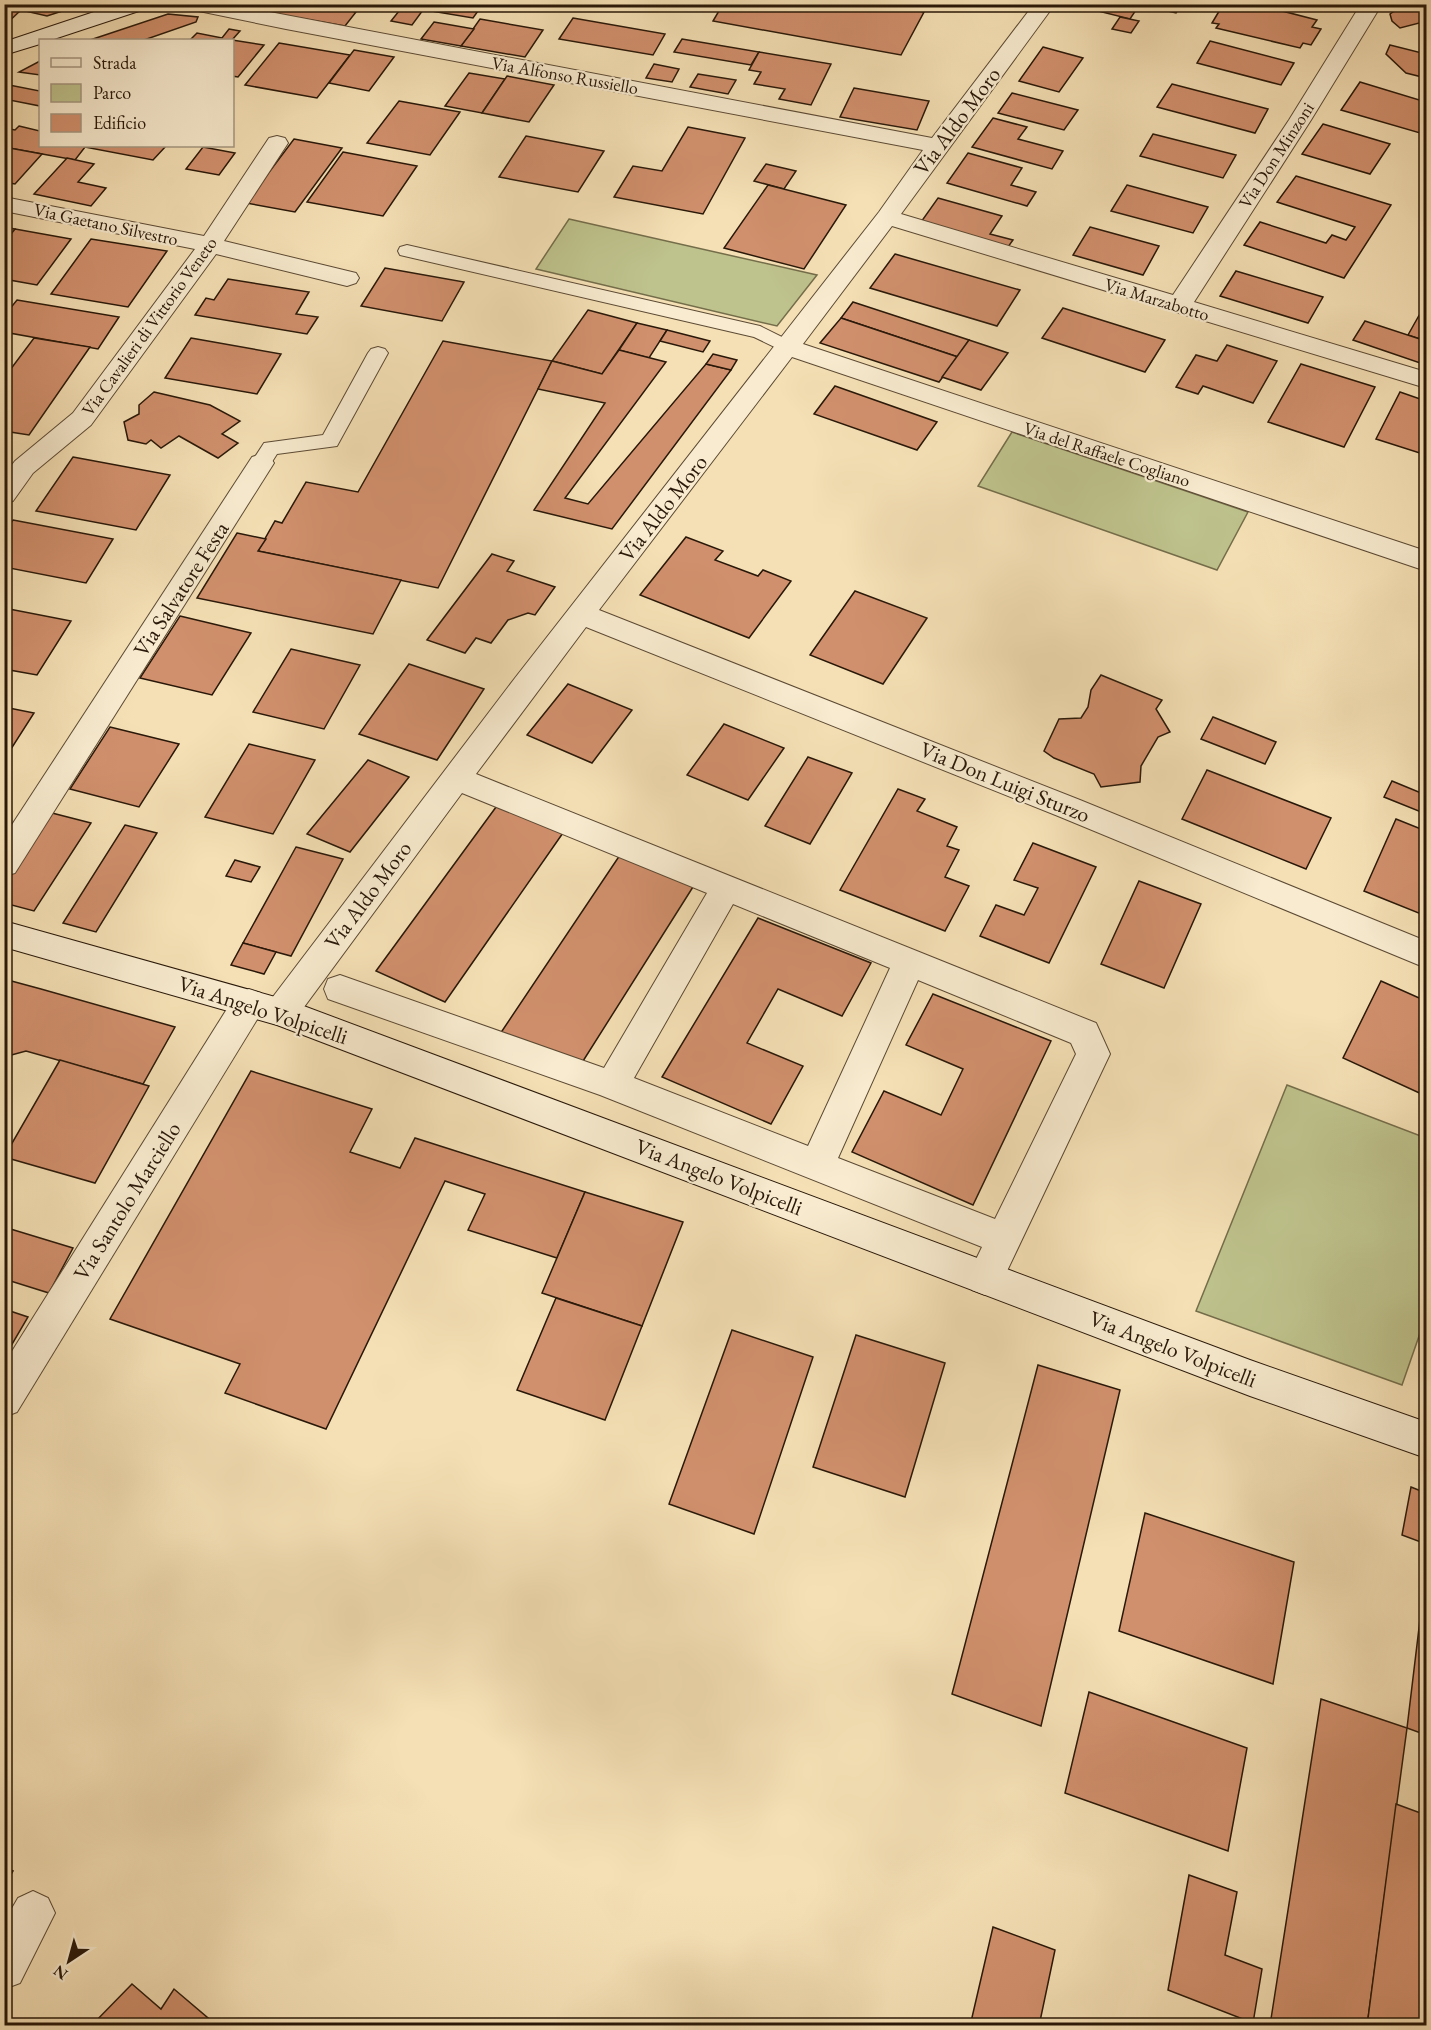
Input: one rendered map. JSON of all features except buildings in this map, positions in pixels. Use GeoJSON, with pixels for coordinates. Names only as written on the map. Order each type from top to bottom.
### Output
{"type":"FeatureCollection","features":[{"type":"Feature","properties":{"kind":"street"},"geometry":{"type":"LineString","coordinates":[[4,49],[141,4]]}},
{"type":"Feature","properties":{"kind":"street","name":"Via Alfonso Russiello"},"geometry":{"type":"LineString","coordinates":[[194,4],[495,63],[771,112],[936,146]]}},
{"type":"Feature","properties":{"kind":"street","name":"Via Aldo Moro"},"geometry":{"type":"LineString","coordinates":[[265,1007],[456,778],[887,217],[936,146],[1045,4]]}},
{"type":"Feature","properties":{"kind":"street","name":"Via Don Minzoni"},"geometry":{"type":"LineString","coordinates":[[1179,305],[1300,120],[1372,4]]}},
{"type":"Feature","properties":{"kind":"street","name":"Via Cavalieri di Vittorio Veneto"},"geometry":{"type":"LineString","coordinates":[[4,495],[14,461],[82,419],[210,246],[277,143]]}},
{"type":"Feature","properties":{"kind":"street","name":"Via Gaetano Silvestro"},"geometry":{"type":"LineString","coordinates":[[4,204],[210,246],[347,278]]}},
{"type":"Feature","properties":{"kind":"street","name":"Via Marzabotto"},"geometry":{"type":"LineString","coordinates":[[887,217],[1426,380]]}},
{"type":"Feature","properties":{"kind":"street","name":"Via del Raffaele Cogliano"},"geometry":{"type":"LineString","coordinates":[[787,347],[1426,561]]}},
{"type":"Feature","properties":{"kind":"street","name":"Via Salvatore Festa"},"geometry":{"type":"LineString","coordinates":[[4,864],[261,463]]}},
{"type":"Feature","properties":{"kind":"street","name":"Via Don Luigi Sturzo"},"geometry":{"type":"LineString","coordinates":[[581,614],[1058,803],[1426,955]]}},
{"type":"Feature","properties":{"kind":"street"},"geometry":{"type":"LineString","coordinates":[[456,778],[1084,1033],[1093,1054],[985,1278]]}},
{"type":"Feature","properties":{"kind":"street"},"geometry":{"type":"LineString","coordinates":[[612,1085],[726,888]]}},
{"type":"Feature","properties":{"kind":"street","name":"Via Angelo Volpicelli"},"geometry":{"type":"LineString","coordinates":[[4,934],[265,1007],[1250,1378],[1426,1440]]}},
{"type":"Feature","properties":{"kind":"street"},"geometry":{"type":"LineString","coordinates":[[817,1165],[909,963]]}},
{"type":"Feature","properties":{"kind":"street"},"geometry":{"type":"LineString","coordinates":[[340,988],[612,1085],[1004,1239]]}},
{"type":"Feature","properties":{"kind":"street","name":"Via Santolo Marciello"},"geometry":{"type":"LineString","coordinates":[[4,1399],[265,1007]]}},
{"type":"Feature","properties":{"kind":"street"},"geometry":{"type":"LineString","coordinates":[[4,1967],[33,1913]]}},
{"type":"Feature","properties":{"kind":"lane"},"geometry":{"type":"LineString","coordinates":[[407,251],[760,332],[787,347]]}},
{"type":"Feature","properties":{"kind":"lane","name":"Via Salvatore Festa"},"geometry":{"type":"LineString","coordinates":[[261,463],[271,448],[330,441],[378,353]]}},
{"type":"Feature","properties":{"kind":"green space"},"geometry":{"type":"Polygon","coordinates":[[[569,219],[817,275],[777,326],[536,269],[569,219]]]}},
{"type":"Feature","properties":{"kind":"green space"},"geometry":{"type":"Polygon","coordinates":[[[1012,432],[1248,512],[1217,570],[978,486],[1012,432]]]}},
{"type":"Feature","properties":{"kind":"green space"},"geometry":{"type":"Polygon","coordinates":[[[1287,1085],[1426,1138],[1426,1316],[1402,1385],[1196,1311],[1287,1085]]]}}]}
